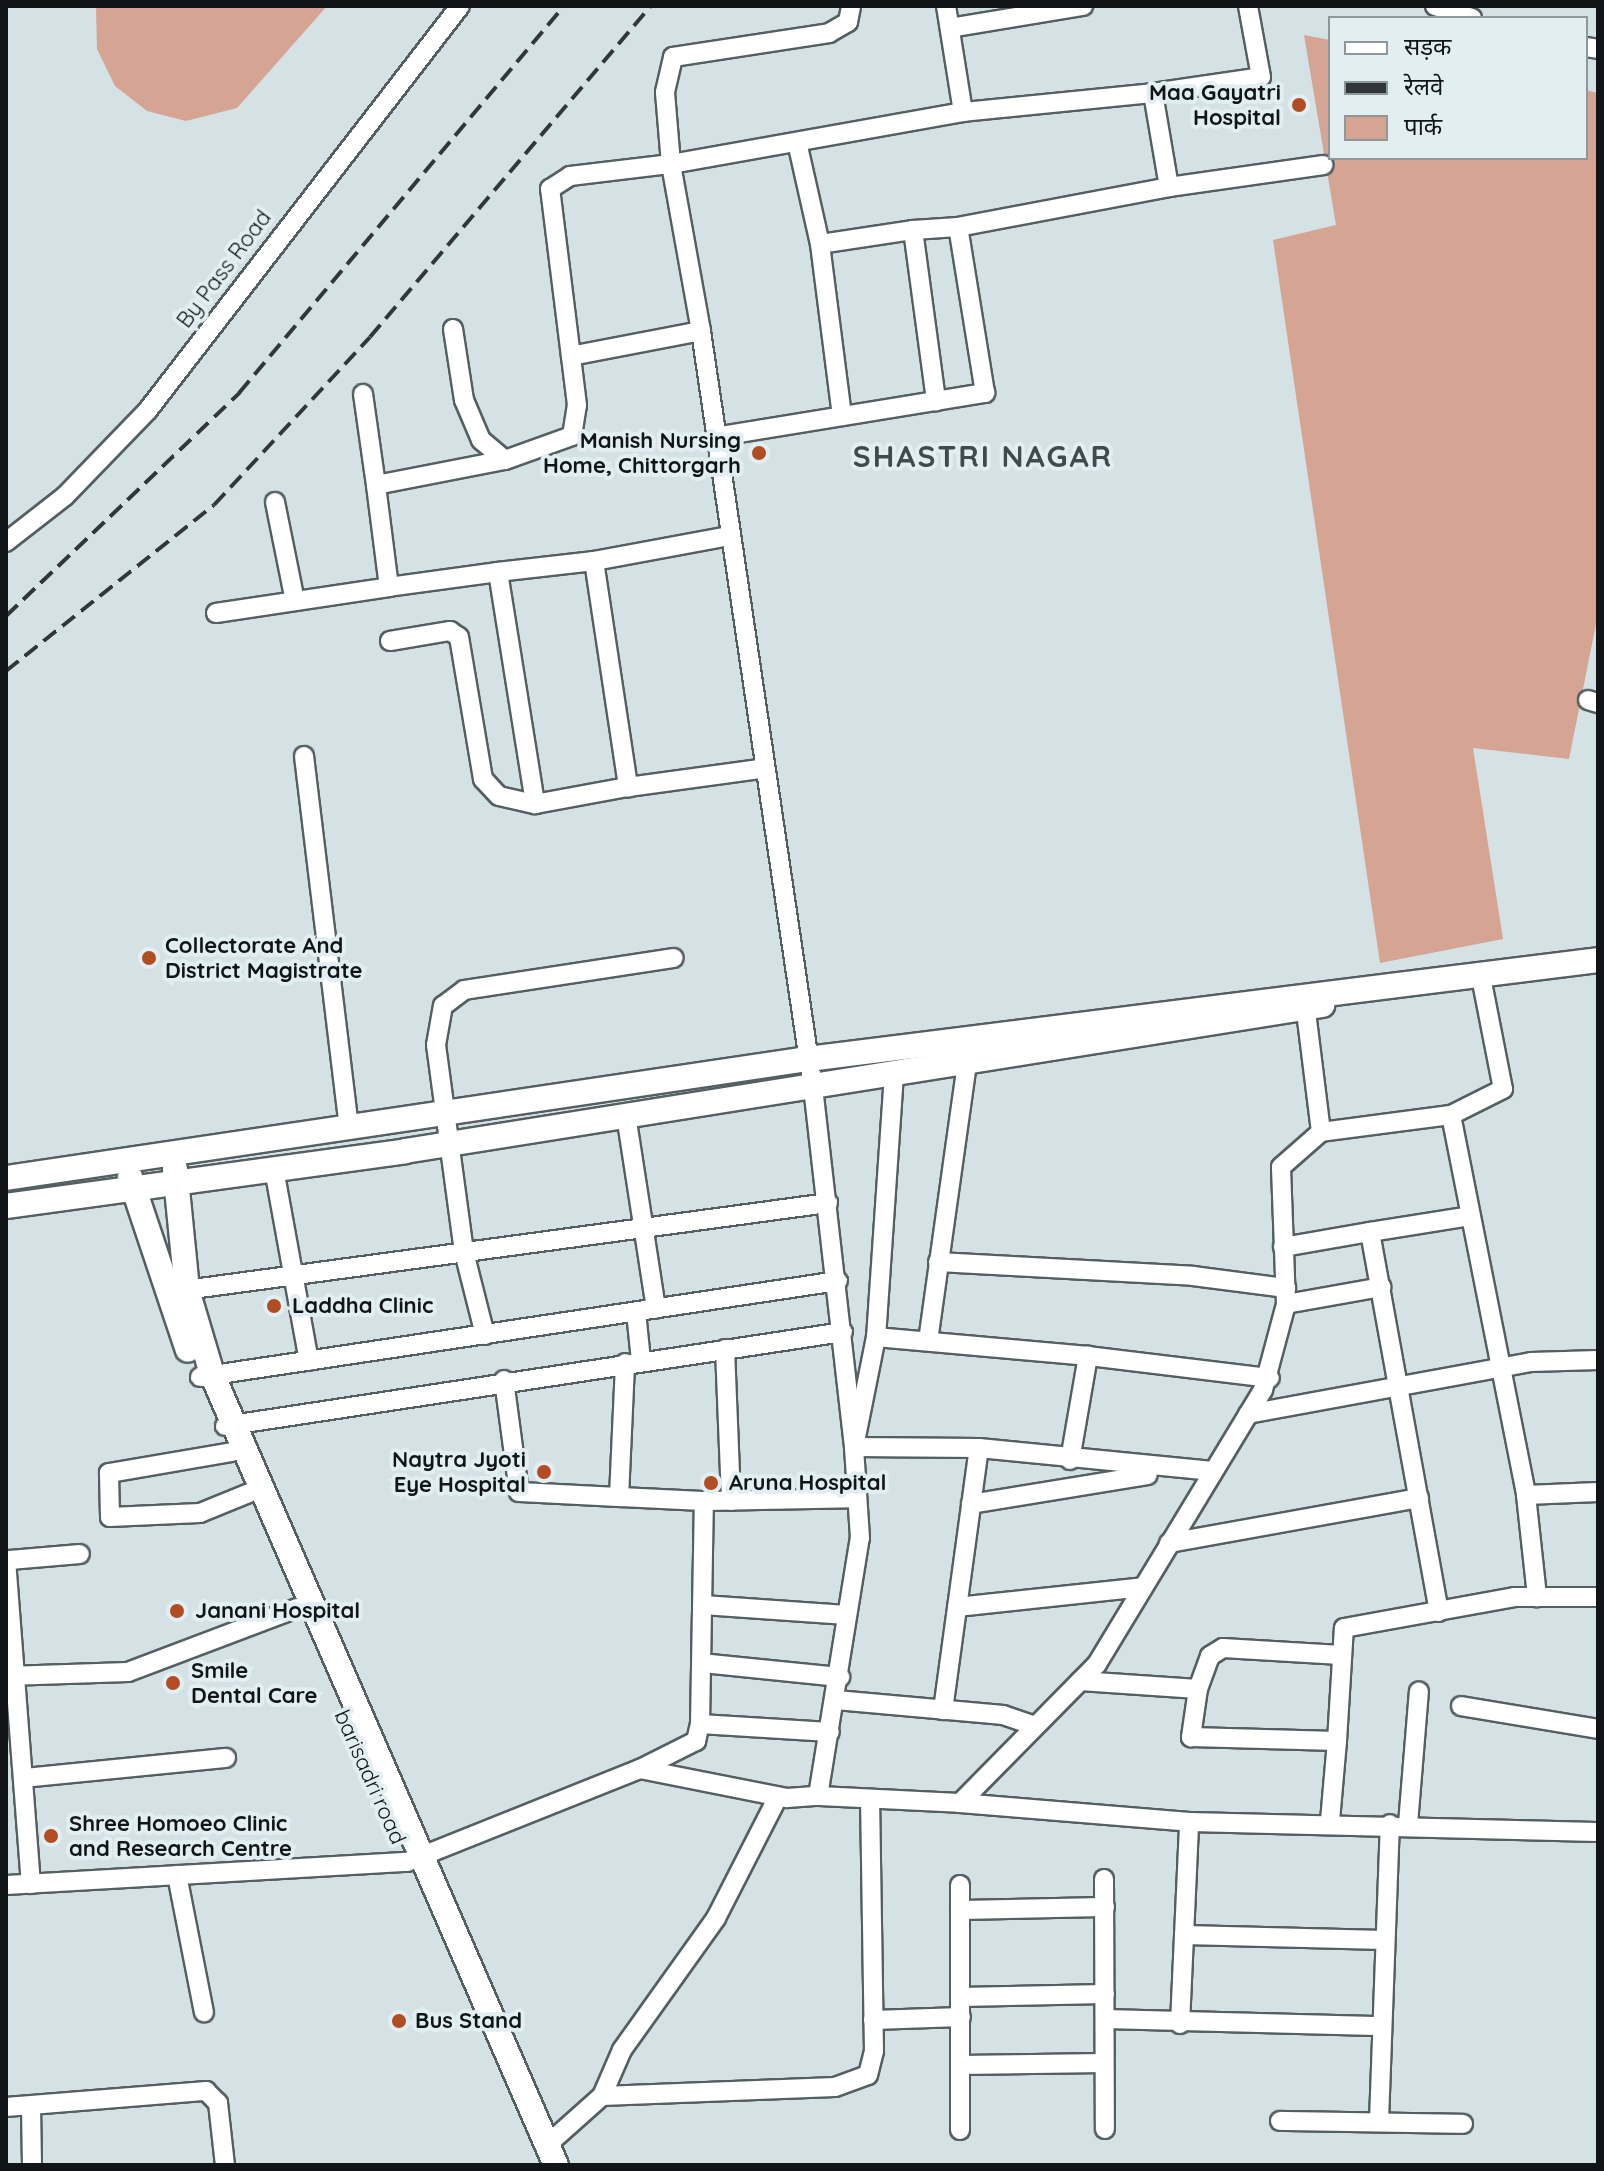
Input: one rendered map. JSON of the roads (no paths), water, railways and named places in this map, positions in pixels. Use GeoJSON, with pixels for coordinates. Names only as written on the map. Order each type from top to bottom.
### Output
{"type":"FeatureCollection","features":[{"type":"Feature","properties":{"kind":"main road"},"geometry":{"type":"LineString","coordinates":[[6,1206],[134,1191],[813,1088],[1305,1001],[1598,960]]}},
{"type":"Feature","properties":{"kind":"main road"},"geometry":{"type":"LineString","coordinates":[[6,1178],[447,1116],[808,1059],[1305,1001]]}},
{"type":"Feature","properties":{"kind":"main road"},"geometry":{"type":"LineString","coordinates":[[173,1154],[177,1184],[177,1291]]}},
{"type":"Feature","properties":{"kind":"main road","name":"barisadri road"},"geometry":{"type":"LineString","coordinates":[[126,1161],[134,1191],[177,1291],[206,1375],[304,1616]]}},
{"type":"Feature","properties":{"kind":"main road","name":"barisadri road"},"geometry":{"type":"LineString","coordinates":[[177,1291],[195,1324],[206,1375]]}},
{"type":"Feature","properties":{"kind":"main road","name":"barisadri road"},"geometry":{"type":"LineString","coordinates":[[228,1426],[232,1452],[249,1493],[547,2158]]}},
{"type":"Feature","properties":{"kind":"street","name":"By Pass Road"},"geometry":{"type":"LineString","coordinates":[[6,542],[65,496],[148,410],[460,6]]}},
{"type":"Feature","properties":{"kind":"street"},"geometry":{"type":"LineString","coordinates":[[818,1796],[840,1677],[860,1538],[854,1447],[838,1281],[813,1088],[760,769],[701,331],[671,164],[665,92],[673,57],[829,33],[848,22],[851,6]]}},
{"type":"Feature","properties":{"kind":"street"},"geometry":{"type":"LineString","coordinates":[[946,6],[963,112]]}},
{"type":"Feature","properties":{"kind":"street"},"geometry":{"type":"LineString","coordinates":[[950,28],[1083,6]]}},
{"type":"Feature","properties":{"kind":"street"},"geometry":{"type":"LineString","coordinates":[[376,485],[505,460],[572,436],[577,405],[550,189],[570,176],[671,164],[963,112],[1153,93],[1261,77],[1248,6]]}},
{"type":"Feature","properties":{"kind":"street"},"geometry":{"type":"LineString","coordinates":[[1435,6],[1466,16]]}},
{"type":"Feature","properties":{"kind":"street"},"geometry":{"type":"LineString","coordinates":[[1153,93],[1169,187]]}},
{"type":"Feature","properties":{"kind":"street"},"geometry":{"type":"LineString","coordinates":[[797,142],[820,244],[842,416]]}},
{"type":"Feature","properties":{"kind":"street"},"geometry":{"type":"LineString","coordinates":[[820,244],[913,230],[958,227],[1169,187],[1323,165]]}},
{"type":"Feature","properties":{"kind":"street"},"geometry":{"type":"LineString","coordinates":[[715,437],[985,393],[958,227]]}},
{"type":"Feature","properties":{"kind":"street"},"geometry":{"type":"LineString","coordinates":[[913,230],[936,401]]}},
{"type":"Feature","properties":{"kind":"street"},"geometry":{"type":"LineString","coordinates":[[453,329],[464,400],[481,440],[505,460]]}},
{"type":"Feature","properties":{"kind":"street"},"geometry":{"type":"LineString","coordinates":[[571,356],[701,331]]}},
{"type":"Feature","properties":{"kind":"street"},"geometry":{"type":"LineString","coordinates":[[363,394],[389,587]]}},
{"type":"Feature","properties":{"kind":"street"},"geometry":{"type":"LineString","coordinates":[[275,502],[295,601]]}},
{"type":"Feature","properties":{"kind":"street"},"geometry":{"type":"LineString","coordinates":[[216,613],[594,561],[729,536]]}},
{"type":"Feature","properties":{"kind":"street"},"geometry":{"type":"LineString","coordinates":[[594,561],[628,787]]}},
{"type":"Feature","properties":{"kind":"street"},"geometry":{"type":"LineString","coordinates":[[498,572],[535,804]]}},
{"type":"Feature","properties":{"kind":"street"},"geometry":{"type":"LineString","coordinates":[[390,641],[450,631],[459,637],[483,779],[499,796],[535,804],[628,787],[760,769]]}},
{"type":"Feature","properties":{"kind":"street"},"geometry":{"type":"LineString","coordinates":[[304,756],[349,1129]]}},
{"type":"Feature","properties":{"kind":"street"},"geometry":{"type":"LineString","coordinates":[[485,1335],[464,1252],[436,1045],[438,1016],[451,996],[674,958]]}},
{"type":"Feature","properties":{"kind":"street"},"geometry":{"type":"LineString","coordinates":[[960,1803],[1080,1681],[1143,1587],[1270,1378],[1286,1296],[1281,1167],[1321,1132],[1451,1115],[1503,1089],[1481,977]]}},
{"type":"Feature","properties":{"kind":"street"},"geometry":{"type":"LineString","coordinates":[[1305,1001],[1321,1132]]}},
{"type":"Feature","properties":{"kind":"street"},"geometry":{"type":"LineString","coordinates":[[928,1341],[967,1062]]}},
{"type":"Feature","properties":{"kind":"street"},"geometry":{"type":"LineString","coordinates":[[854,1447],[876,1337],[894,1074]]}},
{"type":"Feature","properties":{"kind":"street"},"geometry":{"type":"LineString","coordinates":[[626,1115],[656,1309]]}},
{"type":"Feature","properties":{"kind":"street"},"geometry":{"type":"LineString","coordinates":[[1451,1115],[1526,1495],[1537,1597]]}},
{"type":"Feature","properties":{"kind":"street"},"geometry":{"type":"LineString","coordinates":[[274,1169],[309,1361]]}},
{"type":"Feature","properties":{"kind":"street"},"geometry":{"type":"LineString","coordinates":[[177,1291],[828,1203]]}},
{"type":"Feature","properties":{"kind":"street"},"geometry":{"type":"LineString","coordinates":[[1283,1247],[1470,1216]]}},
{"type":"Feature","properties":{"kind":"street"},"geometry":{"type":"LineString","coordinates":[[1370,1232],[1439,1612]]}},
{"type":"Feature","properties":{"kind":"street"},"geometry":{"type":"LineString","coordinates":[[938,1262],[1193,1276],[1286,1296],[1381,1287]]}},
{"type":"Feature","properties":{"kind":"street"},"geometry":{"type":"LineString","coordinates":[[206,1375],[838,1281]]}},
{"type":"Feature","properties":{"kind":"street"},"geometry":{"type":"LineString","coordinates":[[619,1497],[636,1312]]}},
{"type":"Feature","properties":{"kind":"street"},"geometry":{"type":"LineString","coordinates":[[228,1426],[504,1380],[843,1332]]}},
{"type":"Feature","properties":{"kind":"street"},"geometry":{"type":"LineString","coordinates":[[876,1337],[1088,1356],[1270,1378]]}},
{"type":"Feature","properties":{"kind":"street"},"geometry":{"type":"LineString","coordinates":[[725,1349],[731,1501]]}},
{"type":"Feature","properties":{"kind":"street"},"geometry":{"type":"LineString","coordinates":[[1070,1460],[1088,1356]]}},
{"type":"Feature","properties":{"kind":"street"},"geometry":{"type":"LineString","coordinates":[[1248,1414],[1500,1367],[1598,1360]]}},
{"type":"Feature","properties":{"kind":"street"},"geometry":{"type":"LineString","coordinates":[[504,1380],[519,1492],[704,1501],[857,1498]]}},
{"type":"Feature","properties":{"kind":"street"},"geometry":{"type":"LineString","coordinates":[[854,1447],[979,1448],[1171,1471],[1213,1471]]}},
{"type":"Feature","properties":{"kind":"street"},"geometry":{"type":"LineString","coordinates":[[943,1710],[979,1448]]}},
{"type":"Feature","properties":{"kind":"street"},"geometry":{"type":"LineString","coordinates":[[232,1452],[109,1473],[110,1517],[200,1513],[249,1493]]}},
{"type":"Feature","properties":{"kind":"street"},"geometry":{"type":"LineString","coordinates":[[971,1504],[1171,1471]]}},
{"type":"Feature","properties":{"kind":"street"},"geometry":{"type":"LineString","coordinates":[[1526,1495],[1598,1492]]}},
{"type":"Feature","properties":{"kind":"street"},"geometry":{"type":"LineString","coordinates":[[1169,1543],[1419,1498]]}},
{"type":"Feature","properties":{"kind":"street"},"geometry":{"type":"LineString","coordinates":[[6,1885],[412,1860],[640,1769],[696,1741],[700,1724],[704,1501]]}},
{"type":"Feature","properties":{"kind":"street"},"geometry":{"type":"LineString","coordinates":[[31,1884],[24,1778],[12,1676],[8,1560],[80,1554]]}},
{"type":"Feature","properties":{"kind":"street"},"geometry":{"type":"LineString","coordinates":[[957,1607],[1143,1587]]}},
{"type":"Feature","properties":{"kind":"street"},"geometry":{"type":"LineString","coordinates":[[1330,1821],[1341,1655],[1346,1627],[1537,1597],[1598,1597]]}},
{"type":"Feature","properties":{"kind":"street"},"geometry":{"type":"LineString","coordinates":[[703,1605],[847,1615]]}},
{"type":"Feature","properties":{"kind":"street"},"geometry":{"type":"LineString","coordinates":[[12,1676],[128,1672],[304,1616]]}},
{"type":"Feature","properties":{"kind":"street"},"geometry":{"type":"LineString","coordinates":[[1337,1741],[1191,1737],[1198,1689],[1210,1656],[1223,1648],[1341,1655]]}},
{"type":"Feature","properties":{"kind":"street"},"geometry":{"type":"LineString","coordinates":[[702,1663],[840,1677]]}},
{"type":"Feature","properties":{"kind":"street"},"geometry":{"type":"LineString","coordinates":[[1080,1681],[1198,1689]]}},
{"type":"Feature","properties":{"kind":"street"},"geometry":{"type":"LineString","coordinates":[[1379,2121],[1385,1940],[1419,1691]]}},
{"type":"Feature","properties":{"kind":"street"},"geometry":{"type":"LineString","coordinates":[[836,1700],[943,1710],[1035,1726]]}},
{"type":"Feature","properties":{"kind":"street"},"geometry":{"type":"LineString","coordinates":[[1461,1706],[1598,1729]]}},
{"type":"Feature","properties":{"kind":"street"},"geometry":{"type":"LineString","coordinates":[[700,1724],[830,1732]]}},
{"type":"Feature","properties":{"kind":"street"},"geometry":{"type":"LineString","coordinates":[[24,1778],[226,1758]]}},
{"type":"Feature","properties":{"kind":"street"},"geometry":{"type":"LineString","coordinates":[[640,1769],[778,1797],[960,1803],[1189,1822],[1330,1821],[1598,1832]]}},
{"type":"Feature","properties":{"kind":"street"},"geometry":{"type":"LineString","coordinates":[[547,2158],[602,2096],[622,2050],[716,1918],[778,1797]]}},
{"type":"Feature","properties":{"kind":"street"},"geometry":{"type":"LineString","coordinates":[[602,2096],[848,2086],[872,2066],[870,1801]]}},
{"type":"Feature","properties":{"kind":"street"},"geometry":{"type":"LineString","coordinates":[[1180,2024],[1189,1822]]}},
{"type":"Feature","properties":{"kind":"street"},"geometry":{"type":"LineString","coordinates":[[177,1875],[204,2012]]}},
{"type":"Feature","properties":{"kind":"street"},"geometry":{"type":"LineString","coordinates":[[1104,1879],[1105,2129]]}},
{"type":"Feature","properties":{"kind":"street"},"geometry":{"type":"LineString","coordinates":[[960,1885],[960,2130]]}},
{"type":"Feature","properties":{"kind":"street"},"geometry":{"type":"LineString","coordinates":[[960,1910],[1105,1907]]}},
{"type":"Feature","properties":{"kind":"street"},"geometry":{"type":"LineString","coordinates":[[1184,1935],[1385,1940]]}},
{"type":"Feature","properties":{"kind":"street"},"geometry":{"type":"LineString","coordinates":[[961,1997],[1105,1994]]}},
{"type":"Feature","properties":{"kind":"street"},"geometry":{"type":"LineString","coordinates":[[873,2020],[961,2017]]}},
{"type":"Feature","properties":{"kind":"street"},"geometry":{"type":"LineString","coordinates":[[1105,2019],[1180,2024],[1381,2026]]}},
{"type":"Feature","properties":{"kind":"street"},"geometry":{"type":"LineString","coordinates":[[961,2065],[1104,2063]]}},
{"type":"Feature","properties":{"kind":"street"},"geometry":{"type":"LineString","coordinates":[[6,2107],[206,2091],[218,2103],[225,2165]]}},
{"type":"Feature","properties":{"kind":"street"},"geometry":{"type":"LineString","coordinates":[[31,2107],[32,2165]]}},
{"type":"Feature","properties":{"kind":"street"},"geometry":{"type":"LineString","coordinates":[[1280,2121],[1463,2124]]}},
{"type":"Feature","properties":{"kind":"railway"},"geometry":{"type":"LineString","coordinates":[[6,616],[239,393],[564,6]]}},
{"type":"Feature","properties":{"kind":"railway"},"geometry":{"type":"LineString","coordinates":[[6,671],[214,505],[370,337],[651,6]]}},
{"type":"Feature","properties":{"kind":"place","name":"Maa Gayatri Hospital"},"geometry":{"type":"Point","coordinates":[1299,105]}},
{"type":"Feature","properties":{"kind":"place","name":"Manish Nursing Home, Chittorgarh"},"geometry":{"type":"Point","coordinates":[759,453]}},
{"type":"Feature","properties":{"kind":"place","name":"Collectorate And District Magistrate"},"geometry":{"type":"Point","coordinates":[149,958]}},
{"type":"Feature","properties":{"kind":"place","name":"Laddha Clinic"},"geometry":{"type":"Point","coordinates":[274,1306]}},
{"type":"Feature","properties":{"kind":"place","name":"Naytra Jyoti Eye Hospital"},"geometry":{"type":"Point","coordinates":[544,1472]}},
{"type":"Feature","properties":{"kind":"place","name":"Aruna Hospital"},"geometry":{"type":"Point","coordinates":[711,1483]}},
{"type":"Feature","properties":{"kind":"place","name":"Janani Hospital"},"geometry":{"type":"Point","coordinates":[177,1611]}},
{"type":"Feature","properties":{"kind":"place","name":"Smile Dental Care"},"geometry":{"type":"Point","coordinates":[173,1683]}},
{"type":"Feature","properties":{"kind":"place","name":"Shree Homoeo Clinic and Research Centre"},"geometry":{"type":"Point","coordinates":[51,1836]}},
{"type":"Feature","properties":{"kind":"place","name":"Bus Stand"},"geometry":{"type":"Point","coordinates":[399,2021]}},
{"type":"Feature","properties":{"kind":"district","name":"SHASTRI NAGAR"},"geometry":{"type":"Point","coordinates":[983,456]}}]}
